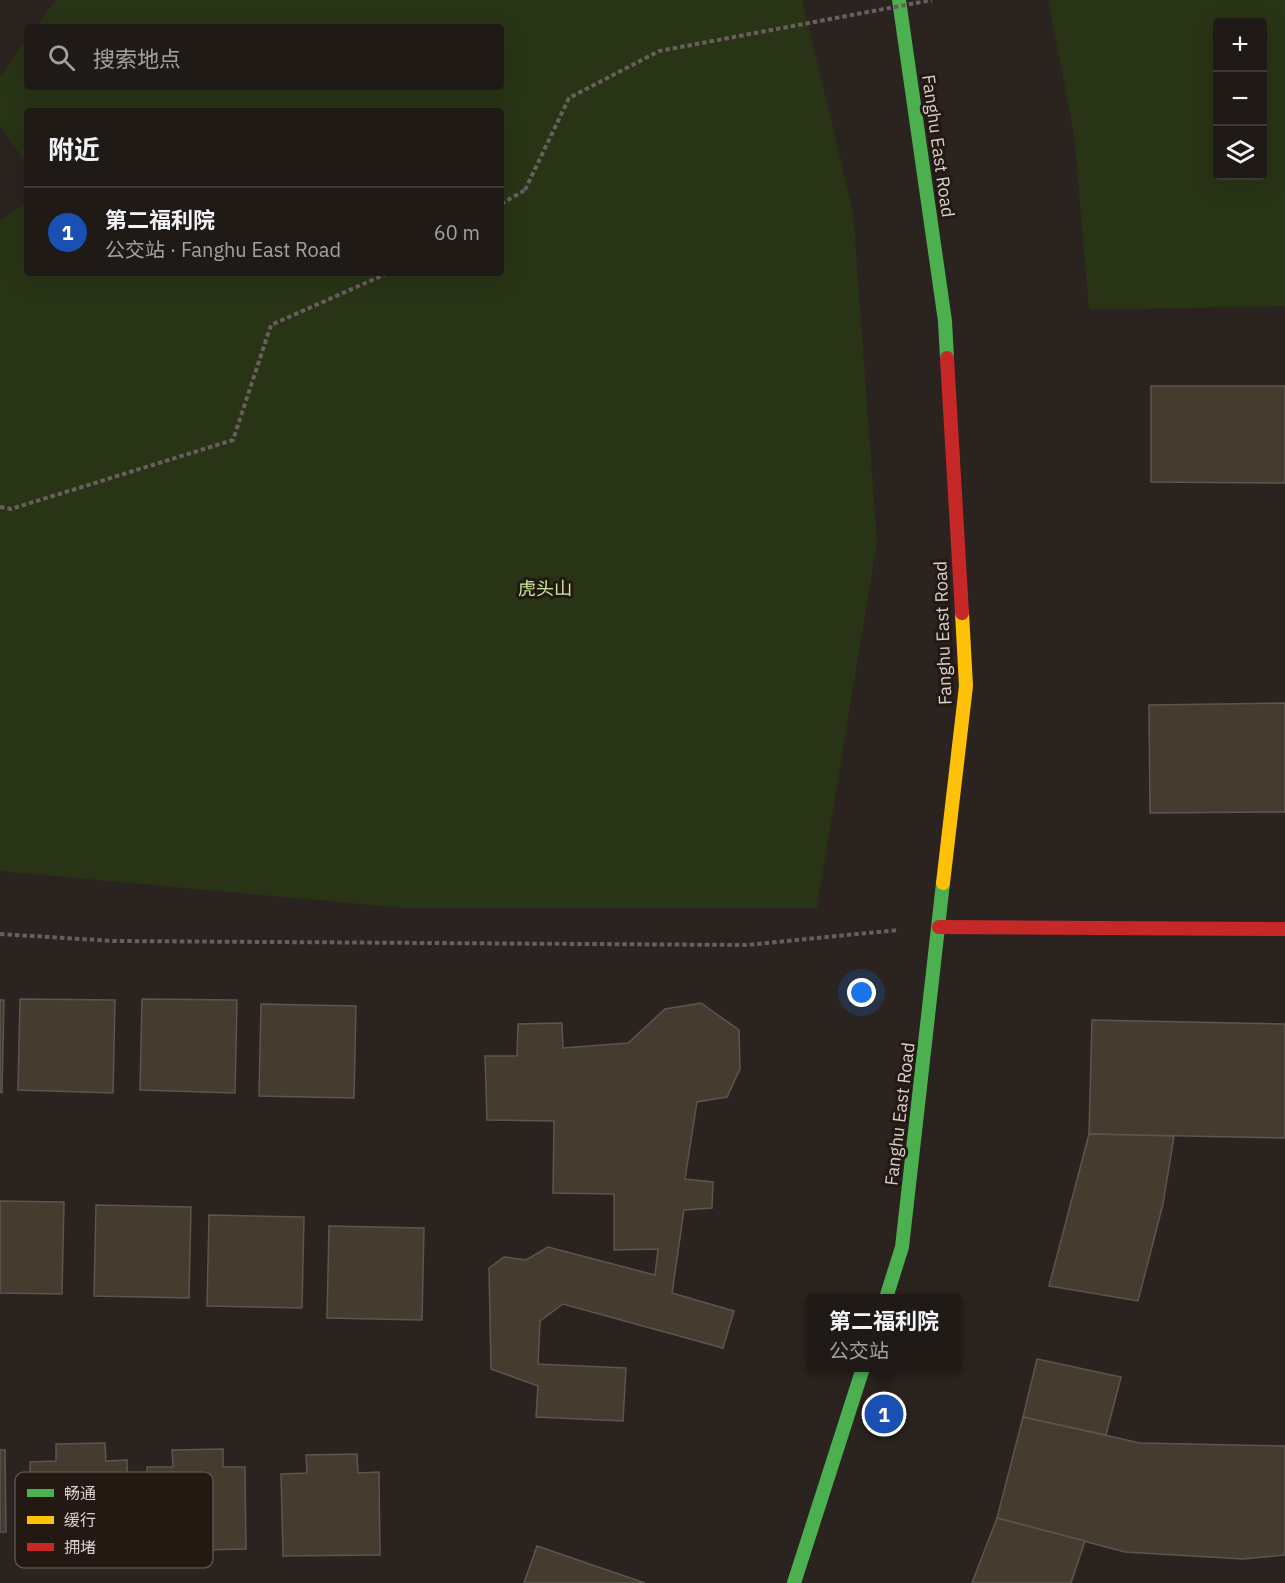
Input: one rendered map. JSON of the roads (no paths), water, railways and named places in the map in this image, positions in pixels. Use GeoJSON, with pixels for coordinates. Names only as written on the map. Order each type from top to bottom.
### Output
{"type":"FeatureCollection","features":[{"type":"Feature","properties":{"kind":"street","name":"Fanghu East Road"},"geometry":{"type":"LineString","coordinates":[[888,1294],[902,1247],[966,686],[945,321],[898,0]]}},
{"type":"Feature","properties":{"kind":"street"},"geometry":{"type":"LineString","coordinates":[[939,927],[1285,929]]}},
{"type":"Feature","properties":{"kind":"street"},"geometry":{"type":"LineString","coordinates":[[794,1583],[863,1372]]}},
{"type":"Feature","properties":{"kind":"place","name":"第二福利院"},"geometry":{"type":"Point","coordinates":[884,1414]}},
{"type":"Feature","properties":{"kind":"park label","name":"虎头山"},"geometry":{"type":"Point","coordinates":[545,589]}}]}
